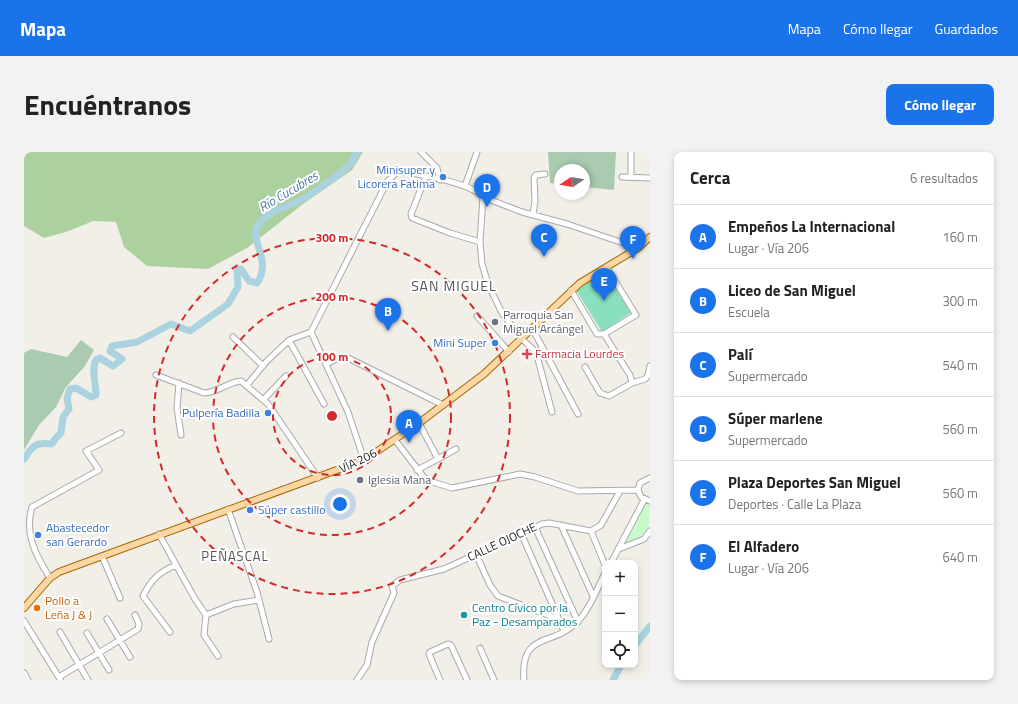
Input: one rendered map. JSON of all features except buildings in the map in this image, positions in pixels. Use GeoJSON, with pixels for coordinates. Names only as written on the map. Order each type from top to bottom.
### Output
{"type":"FeatureCollection","features":[{"type":"Feature","properties":{"kind":"main road","name":"VÍA 206"},"geometry":{"type":"LineString","coordinates":[[24,608],[50,578],[59,572],[228,508],[318,478],[364,460],[419,424],[443,404],[484,374],[509,352],[571,290],[638,248],[650,237]]}},
{"type":"Feature","properties":{"kind":"street"},"geometry":{"type":"LineString","coordinates":[[421,152],[437,168],[440,180]]}},
{"type":"Feature","properties":{"kind":"street"},"geometry":{"type":"LineString","coordinates":[[465,186],[477,152]]}},
{"type":"Feature","properties":{"kind":"street"},"geometry":{"type":"LineString","coordinates":[[631,152],[631,177]]}},
{"type":"Feature","properties":{"kind":"street"},"geometry":{"type":"LineString","coordinates":[[247,385],[263,366],[289,340],[311,332],[387,182],[392,175],[401,171],[465,186],[478,191],[483,197],[638,248]]}},
{"type":"Feature","properties":{"kind":"street"},"geometry":{"type":"LineString","coordinates":[[533,214],[535,201],[534,178],[536,175],[545,174]]}},
{"type":"Feature","properties":{"kind":"street"},"geometry":{"type":"LineString","coordinates":[[426,176],[411,214],[412,218],[450,233],[480,242]]}},
{"type":"Feature","properties":{"kind":"street"},"geometry":{"type":"LineString","coordinates":[[622,177],[650,178]]}},
{"type":"Feature","properties":{"kind":"street"},"geometry":{"type":"LineString","coordinates":[[483,197],[480,242],[482,264],[494,299],[502,313],[522,339],[536,352],[552,412]]}},
{"type":"Feature","properties":{"kind":"street"},"geometry":{"type":"LineString","coordinates":[[571,290],[597,334],[604,334],[636,315],[607,268]]}},
{"type":"Feature","properties":{"kind":"street"},"geometry":{"type":"LineString","coordinates":[[477,316],[509,352]]}},
{"type":"Feature","properties":{"kind":"street"},"geometry":{"type":"LineString","coordinates":[[532,328],[578,414]]}},
{"type":"Feature","properties":{"kind":"street"},"geometry":{"type":"LineString","coordinates":[[311,332],[348,412],[364,460]]}},
{"type":"Feature","properties":{"kind":"street"},"geometry":{"type":"LineString","coordinates":[[604,334],[630,375],[632,382]]}},
{"type":"Feature","properties":{"kind":"street"},"geometry":{"type":"LineString","coordinates":[[233,337],[263,366]]}},
{"type":"Feature","properties":{"kind":"street"},"geometry":{"type":"LineString","coordinates":[[289,340],[324,404]]}},
{"type":"Feature","properties":{"kind":"street"},"geometry":{"type":"LineString","coordinates":[[326,364],[346,357],[443,404]]}},
{"type":"Feature","properties":{"kind":"street"},"geometry":{"type":"LineString","coordinates":[[585,367],[603,395],[609,396],[632,382],[645,379],[650,366]]}},
{"type":"Feature","properties":{"kind":"street"},"geometry":{"type":"LineString","coordinates":[[156,374],[204,393],[209,393],[236,381],[241,381],[263,400],[318,478]]}},
{"type":"Feature","properties":{"kind":"street"},"geometry":{"type":"LineString","coordinates":[[263,400],[286,376]]}},
{"type":"Feature","properties":{"kind":"street"},"geometry":{"type":"LineString","coordinates":[[179,383],[177,408],[180,435]]}},
{"type":"Feature","properties":{"kind":"street"},"geometry":{"type":"LineString","coordinates":[[419,424],[438,459]]}},
{"type":"Feature","properties":{"kind":"street"},"geometry":{"type":"LineString","coordinates":[[50,578],[37,556],[28,529],[32,507],[99,470],[86,451],[121,433]]}},
{"type":"Feature","properties":{"kind":"street"},"geometry":{"type":"LineString","coordinates":[[395,440],[426,480],[452,488],[520,474],[535,476],[578,491],[620,492],[638,490]]}},
{"type":"Feature","properties":{"kind":"street"},"geometry":{"type":"LineString","coordinates":[[417,470],[456,449]]}},
{"type":"Feature","properties":{"kind":"street"},"geometry":{"type":"LineString","coordinates":[[650,478],[640,483],[638,490],[644,500],[650,501]]}},
{"type":"Feature","properties":{"kind":"street"},"geometry":{"type":"LineString","coordinates":[[603,560],[591,531],[601,525],[620,492]]}},
{"type":"Feature","properties":{"kind":"street"},"geometry":{"type":"LineString","coordinates":[[612,560],[644,500]]}},
{"type":"Feature","properties":{"kind":"street"},"geometry":{"type":"LineString","coordinates":[[228,508],[259,600],[269,639]]}},
{"type":"Feature","properties":{"kind":"street","name":"CALLE OJOCHE"},"geometry":{"type":"LineString","coordinates":[[357,680],[367,665],[372,642],[394,593],[392,586],[400,580],[444,569],[521,533],[549,523],[591,531]]}},
{"type":"Feature","properties":{"kind":"street"},"geometry":{"type":"LineString","coordinates":[[561,525],[593,596]]}},
{"type":"Feature","properties":{"kind":"street"},"geometry":{"type":"LineString","coordinates":[[535,527],[578,622]]}},
{"type":"Feature","properties":{"kind":"street"},"geometry":{"type":"LineString","coordinates":[[619,549],[644,539],[650,531]]}},
{"type":"Feature","properties":{"kind":"street"},"geometry":{"type":"LineString","coordinates":[[521,533],[564,631]]}},
{"type":"Feature","properties":{"kind":"street"},"geometry":{"type":"LineString","coordinates":[[159,534],[195,599],[206,615],[204,635],[218,656]]}},
{"type":"Feature","properties":{"kind":"street"},"geometry":{"type":"LineString","coordinates":[[476,554],[490,585],[498,596],[558,619]]}},
{"type":"Feature","properties":{"kind":"street"},"geometry":{"type":"LineString","coordinates":[[102,556],[120,598]]}},
{"type":"Feature","properties":{"kind":"street"},"geometry":{"type":"LineString","coordinates":[[170,632],[143,596],[150,583],[156,576],[176,565]]}},
{"type":"Feature","properties":{"kind":"street"},"geometry":{"type":"LineString","coordinates":[[524,680],[524,661],[532,647],[564,631],[578,622],[602,579]]}},
{"type":"Feature","properties":{"kind":"street"},"geometry":{"type":"LineString","coordinates":[[206,615],[234,604],[259,600]]}},
{"type":"Feature","properties":{"kind":"street"},"geometry":{"type":"LineString","coordinates":[[24,621],[60,678],[138,629],[139,624],[135,615]]}},
{"type":"Feature","properties":{"kind":"street"},"geometry":{"type":"LineString","coordinates":[[107,619],[130,657]]}},
{"type":"Feature","properties":{"kind":"street"},"geometry":{"type":"LineString","coordinates":[[60,632],[88,680]]}},
{"type":"Feature","properties":{"kind":"street"},"geometry":{"type":"LineString","coordinates":[[87,634],[109,670]]}},
{"type":"Feature","properties":{"kind":"street"},"geometry":{"type":"LineString","coordinates":[[440,680],[429,654],[448,644],[451,645],[467,680]]}},
{"type":"Feature","properties":{"kind":"street"},"geometry":{"type":"LineString","coordinates":[[480,648],[494,680]]}},
{"type":"Feature","properties":{"kind":"street"},"geometry":{"type":"LineString","coordinates":[[24,673],[28,680]]}},
{"type":"Feature","properties":{"kind":"green space"},"geometry":{"type":"Polygon","coordinates":[[[24,152],[363,152],[352,170],[303,204],[247,248],[208,269],[147,266],[124,247],[116,222],[93,221],[69,231],[44,238],[24,226],[24,152]]]}},
{"type":"Feature","properties":{"kind":"green space"},"geometry":{"type":"Polygon","coordinates":[[[548,152],[616,152],[614,190],[590,188],[590,164],[554,164],[554,183],[550,183],[548,152]]]}},
{"type":"Feature","properties":{"kind":"green space"},"geometry":{"type":"Polygon","coordinates":[[[606,271],[632,312],[602,332],[576,290],[606,271]]]}},
{"type":"Feature","properties":{"kind":"green space"},"geometry":{"type":"Polygon","coordinates":[[[81,340],[94,350],[85,366],[66,387],[56,407],[39,425],[24,450],[24,353],[31,349],[67,357],[81,340]]]}},
{"type":"Feature","properties":{"kind":"green space"},"geometry":{"type":"Polygon","coordinates":[[[645,503],[650,503],[649,520],[646,530],[639,537],[624,545],[645,503]]]}},
{"type":"Feature","properties":{"kind":"waterway","name":"Río Cucubres"},"geometry":{"type":"LineString","coordinates":[[24,459],[30,450],[35,446],[38,444],[52,444],[61,433],[63,417],[69,409],[67,398],[70,389],[76,388],[91,397],[96,395],[94,372],[96,360],[100,358],[113,366],[122,359],[110,351],[112,346],[137,342],[171,324],[190,331],[228,304],[238,287],[237,270],[241,269],[249,281],[257,283],[261,275],[262,266],[262,258],[256,237],[258,225],[266,216],[276,210],[299,201],[326,184],[351,163],[357,152]]}},
{"type":"Feature","properties":{"kind":"waterway"},"geometry":{"type":"LineString","coordinates":[[638,641],[650,626]]}},
{"type":"Feature","properties":{"kind":"waterway"},"geometry":{"type":"LineString","coordinates":[[613,680],[619,668]]}},
{"type":"Feature","properties":{"kind":"place","name":"Minisuper y Licorera Fatima"},"geometry":{"type":"Point","coordinates":[443,177]}},
{"type":"Feature","properties":{"kind":"place","name":"Súper marlene"},"geometry":{"type":"Point","coordinates":[487,207]}},
{"type":"Feature","properties":{"kind":"place","name":"Palí"},"geometry":{"type":"Point","coordinates":[544,257]}},
{"type":"Feature","properties":{"kind":"place","name":"El Alfadero"},"geometry":{"type":"Point","coordinates":[633,259]}},
{"type":"Feature","properties":{"kind":"place","name":"Plaza Deportes San Miguel"},"geometry":{"type":"Point","coordinates":[604,301]}},
{"type":"Feature","properties":{"kind":"place","name":"Parroquia San Miguel Arcángel"},"geometry":{"type":"Point","coordinates":[495,322]}},
{"type":"Feature","properties":{"kind":"place","name":"Liceo de San Miguel"},"geometry":{"type":"Point","coordinates":[388,331]}},
{"type":"Feature","properties":{"kind":"place","name":"Mini Super"},"geometry":{"type":"Point","coordinates":[495,343]}},
{"type":"Feature","properties":{"kind":"place","name":"Farmacia Lourdes"},"geometry":{"type":"Point","coordinates":[527,354]}},
{"type":"Feature","properties":{"kind":"place","name":"Pulpería Badilla"},"geometry":{"type":"Point","coordinates":[268,413]}},
{"type":"Feature","properties":{"kind":"place","name":"Empeños La Internacional"},"geometry":{"type":"Point","coordinates":[409,443]}},
{"type":"Feature","properties":{"kind":"place","name":"Iglesia Mana"},"geometry":{"type":"Point","coordinates":[360,480]}},
{"type":"Feature","properties":{"kind":"place","name":"Súper castillo"},"geometry":{"type":"Point","coordinates":[250,510]}},
{"type":"Feature","properties":{"kind":"place","name":"Abastecedor san Gerardo"},"geometry":{"type":"Point","coordinates":[38,535]}},
{"type":"Feature","properties":{"kind":"place","name":"Pollo a Leña J & J"},"geometry":{"type":"Point","coordinates":[37,608]}},
{"type":"Feature","properties":{"kind":"place","name":"Centro Cívico por la Paz - Desamparados"},"geometry":{"type":"Point","coordinates":[464,615]}},
{"type":"Feature","properties":{"kind":"district","name":"SAN MIGUEL"},"geometry":{"type":"Point","coordinates":[454,286]}},
{"type":"Feature","properties":{"kind":"district","name":"PEÑASCAL"},"geometry":{"type":"Point","coordinates":[235,556]}}]}
